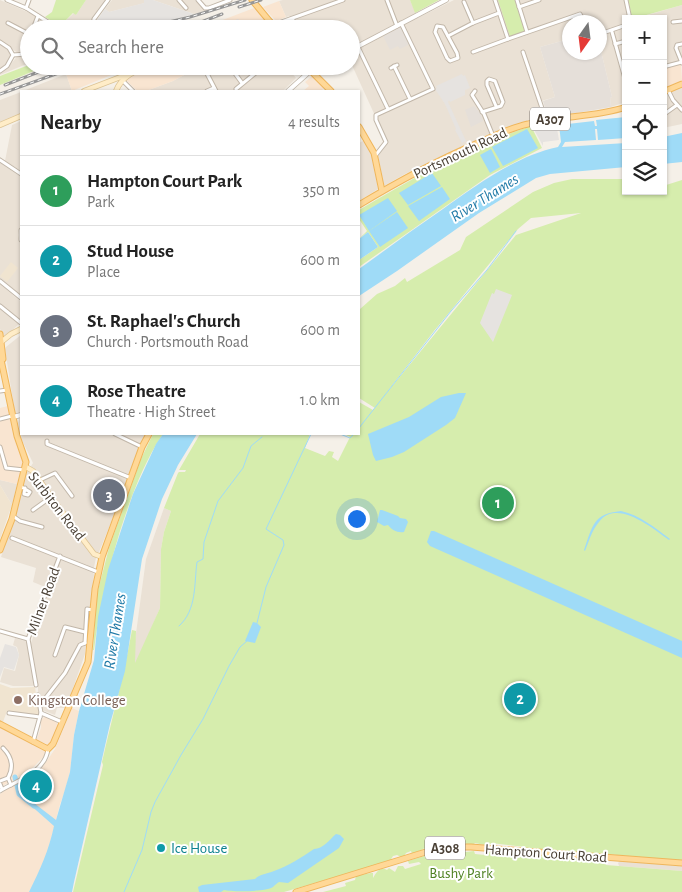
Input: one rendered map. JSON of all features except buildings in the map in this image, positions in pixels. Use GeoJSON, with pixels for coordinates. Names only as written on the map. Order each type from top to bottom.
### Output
{"type":"FeatureCollection","features":[{"type":"Feature","properties":{"kind":"main road"},"geometry":{"type":"LineString","coordinates":[[252,0],[269,20]]}},
{"type":"Feature","properties":{"kind":"main road"},"geometry":{"type":"LineString","coordinates":[[86,90],[108,81],[119,81],[128,75]]}},
{"type":"Feature","properties":{"kind":"main road"},"geometry":{"type":"LineString","coordinates":[[314,75],[330,90]]}},
{"type":"Feature","properties":{"kind":"main road"},"geometry":{"type":"LineString","coordinates":[[116,90],[119,81]]}},
{"type":"Feature","properties":{"kind":"main road"},"geometry":{"type":"LineString","coordinates":[[667,91],[682,84]]}},
{"type":"Feature","properties":{"kind":"main road","name":"Portsmouth Road"},"geometry":{"type":"LineString","coordinates":[[360,204],[424,168],[493,136],[522,125],[622,108]]}},
{"type":"Feature","properties":{"kind":"main road"},"geometry":{"type":"LineString","coordinates":[[0,125],[20,116]]}},
{"type":"Feature","properties":{"kind":"main road"},"geometry":{"type":"LineString","coordinates":[[360,128],[375,156],[382,191]]}},
{"type":"Feature","properties":{"kind":"main road"},"geometry":{"type":"LineString","coordinates":[[1,344],[11,334],[20,330]]}},
{"type":"Feature","properties":{"kind":"main road","name":"Surbiton Road"},"geometry":{"type":"LineString","coordinates":[[0,334],[4,359],[2,361]]}},
{"type":"Feature","properties":{"kind":"main road","name":"Surbiton Road"},"geometry":{"type":"LineString","coordinates":[[0,355],[17,436],[26,462],[25,469],[33,471],[94,554],[102,558]]}},
{"type":"Feature","properties":{"kind":"main road"},"geometry":{"type":"LineString","coordinates":[[0,724],[48,749],[53,744],[88,662],[87,644],[90,610],[98,572],[142,447],[148,435]]}},
{"type":"Feature","properties":{"kind":"main road"},"geometry":{"type":"LineString","coordinates":[[0,550],[23,487],[25,469]]}},
{"type":"Feature","properties":{"kind":"main road","name":"Hampton Court Road"},"geometry":{"type":"LineString","coordinates":[[296,892],[420,854],[450,847],[682,863]]}},
{"type":"Feature","properties":{"kind":"street"},"geometry":{"type":"LineString","coordinates":[[7,0],[26,8],[44,20]]}},
{"type":"Feature","properties":{"kind":"street"},"geometry":{"type":"LineString","coordinates":[[26,8],[29,0]]}},
{"type":"Feature","properties":{"kind":"street"},"geometry":{"type":"LineString","coordinates":[[94,20],[108,0]]}},
{"type":"Feature","properties":{"kind":"street"},"geometry":{"type":"LineString","coordinates":[[179,0],[184,6]]}},
{"type":"Feature","properties":{"kind":"street"},"geometry":{"type":"LineString","coordinates":[[198,0],[205,8],[209,8],[230,0]]}},
{"type":"Feature","properties":{"kind":"street"},"geometry":{"type":"LineString","coordinates":[[287,20],[343,0]]}},
{"type":"Feature","properties":{"kind":"street"},"geometry":{"type":"LineString","coordinates":[[375,156],[386,142],[376,120],[376,115],[433,89],[387,0]]}},
{"type":"Feature","properties":{"kind":"street"},"geometry":{"type":"LineString","coordinates":[[360,46],[446,0]]}},
{"type":"Feature","properties":{"kind":"street"},"geometry":{"type":"LineString","coordinates":[[495,0],[508,38]]}},
{"type":"Feature","properties":{"kind":"street"},"geometry":{"type":"LineString","coordinates":[[517,0],[527,32]]}},
{"type":"Feature","properties":{"kind":"street"},"geometry":{"type":"LineString","coordinates":[[519,6],[539,0]]}},
{"type":"Feature","properties":{"kind":"street"},"geometry":{"type":"LineString","coordinates":[[626,0],[629,15]]}},
{"type":"Feature","properties":{"kind":"street"},"geometry":{"type":"LineString","coordinates":[[464,2],[473,23]]}},
{"type":"Feature","properties":{"kind":"street"},"geometry":{"type":"LineString","coordinates":[[448,36],[473,23],[499,14]]}},
{"type":"Feature","properties":{"kind":"street"},"geometry":{"type":"LineString","coordinates":[[36,20],[38,16]]}},
{"type":"Feature","properties":{"kind":"street"},"geometry":{"type":"LineString","coordinates":[[673,22],[682,20]]}},
{"type":"Feature","properties":{"kind":"street"},"geometry":{"type":"LineString","coordinates":[[473,52],[508,38],[562,21]]}},
{"type":"Feature","properties":{"kind":"street"},"geometry":{"type":"LineString","coordinates":[[8,23],[20,31]]}},
{"type":"Feature","properties":{"kind":"street"},"geometry":{"type":"LineString","coordinates":[[441,26],[448,36],[458,55],[458,58],[450,62],[435,32],[436,28],[441,26]]}},
{"type":"Feature","properties":{"kind":"street"},"geometry":{"type":"LineString","coordinates":[[607,32],[622,26]]}},
{"type":"Feature","properties":{"kind":"street"},"geometry":{"type":"LineString","coordinates":[[612,32],[622,61]]}},
{"type":"Feature","properties":{"kind":"street"},"geometry":{"type":"LineString","coordinates":[[0,42],[9,48],[13,55]]}},
{"type":"Feature","properties":{"kind":"street"},"geometry":{"type":"LineString","coordinates":[[615,44],[622,42]]}},
{"type":"Feature","properties":{"kind":"street"},"geometry":{"type":"LineString","coordinates":[[667,66],[682,62],[676,46],[682,44]]}},
{"type":"Feature","properties":{"kind":"street"},"geometry":{"type":"LineString","coordinates":[[360,51],[388,109]]}},
{"type":"Feature","properties":{"kind":"street"},"geometry":{"type":"LineString","coordinates":[[523,52],[546,120]]}},
{"type":"Feature","properties":{"kind":"street"},"geometry":{"type":"LineString","coordinates":[[13,55],[20,54]]}},
{"type":"Feature","properties":{"kind":"street"},"geometry":{"type":"LineString","coordinates":[[0,71],[7,66],[13,55]]}},
{"type":"Feature","properties":{"kind":"street"},"geometry":{"type":"LineString","coordinates":[[394,66],[410,99]]}},
{"type":"Feature","properties":{"kind":"street"},"geometry":{"type":"LineString","coordinates":[[208,75],[215,90]]}},
{"type":"Feature","properties":{"kind":"street"},"geometry":{"type":"LineString","coordinates":[[236,75],[242,83]]}},
{"type":"Feature","properties":{"kind":"street"},"geometry":{"type":"LineString","coordinates":[[236,89],[252,75]]}},
{"type":"Feature","properties":{"kind":"street"},"geometry":{"type":"LineString","coordinates":[[289,90],[307,75]]}},
{"type":"Feature","properties":{"kind":"street"},"geometry":{"type":"LineString","coordinates":[[482,112],[500,106],[503,102],[495,81],[489,79],[487,85],[496,106]]}},
{"type":"Feature","properties":{"kind":"street"},"geometry":{"type":"LineString","coordinates":[[119,81],[132,90]]}},
{"type":"Feature","properties":{"kind":"street"},"geometry":{"type":"LineString","coordinates":[[475,91],[472,95],[493,136]]}},
{"type":"Feature","properties":{"kind":"street"},"geometry":{"type":"LineString","coordinates":[[667,92],[682,110]]}},
{"type":"Feature","properties":{"kind":"street"},"geometry":{"type":"LineString","coordinates":[[667,112],[678,105]]}},
{"type":"Feature","properties":{"kind":"street"},"geometry":{"type":"LineString","coordinates":[[0,160],[20,173]]}},
{"type":"Feature","properties":{"kind":"street"},"geometry":{"type":"LineString","coordinates":[[0,281],[20,297]]}},
{"type":"Feature","properties":{"kind":"street"},"geometry":{"type":"LineString","coordinates":[[0,306],[20,322]]}},
{"type":"Feature","properties":{"kind":"street"},"geometry":{"type":"LineString","coordinates":[[0,391],[8,390]]}},
{"type":"Feature","properties":{"kind":"street"},"geometry":{"type":"LineString","coordinates":[[0,419],[20,415]]}},
{"type":"Feature","properties":{"kind":"street"},"geometry":{"type":"LineString","coordinates":[[117,435],[142,447]]}},
{"type":"Feature","properties":{"kind":"street"},"geometry":{"type":"LineString","coordinates":[[47,441],[46,444],[131,478]]}},
{"type":"Feature","properties":{"kind":"street"},"geometry":{"type":"LineString","coordinates":[[0,447],[6,468],[25,469]]}},
{"type":"Feature","properties":{"kind":"street"},"geometry":{"type":"LineString","coordinates":[[40,480],[55,472],[72,496]]}},
{"type":"Feature","properties":{"kind":"street"},"geometry":{"type":"LineString","coordinates":[[33,510],[51,497]]}},
{"type":"Feature","properties":{"kind":"street"},"geometry":{"type":"LineString","coordinates":[[13,515],[20,521],[42,527]]}},
{"type":"Feature","properties":{"kind":"street"},"geometry":{"type":"LineString","coordinates":[[12,538],[98,572]]}},
{"type":"Feature","properties":{"kind":"street","name":"Milner Road"},"geometry":{"type":"LineString","coordinates":[[36,684],[28,639],[60,556]]}},
{"type":"Feature","properties":{"kind":"street"},"geometry":{"type":"LineString","coordinates":[[40,702],[44,700],[66,673],[80,645],[87,644],[85,632],[90,610]]}},
{"type":"Feature","properties":{"kind":"street"},"geometry":{"type":"LineString","coordinates":[[55,655],[65,627],[85,632]]}},
{"type":"Feature","properties":{"kind":"street"},"geometry":{"type":"LineString","coordinates":[[0,631],[28,639]]}},
{"type":"Feature","properties":{"kind":"street"},"geometry":{"type":"LineString","coordinates":[[33,742],[40,715],[38,695]]}},
{"type":"Feature","properties":{"kind":"street"},"geometry":{"type":"LineString","coordinates":[[9,713],[40,715],[62,722]]}},
{"type":"Feature","properties":{"kind":"street"},"geometry":{"type":"LineString","coordinates":[[0,754],[5,750],[12,766],[8,778],[0,782],[1,790],[28,776],[46,757],[48,749]]}},
{"type":"Feature","properties":{"kind":"street"},"geometry":{"type":"LineString","coordinates":[[8,778],[12,784]]}},
{"type":"Feature","properties":{"kind":"shaded area"},"geometry":{"type":"Polygon","coordinates":[[[0,0],[41,20],[20,20],[20,67],[0,75],[19,54],[0,40],[0,0]]]}},
{"type":"Feature","properties":{"kind":"shaded area"},"geometry":{"type":"Polygon","coordinates":[[[86,0],[107,0],[92,20],[66,20],[74,13],[76,15],[86,0]]]}},
{"type":"Feature","properties":{"kind":"shaded area"},"geometry":{"type":"Polygon","coordinates":[[[112,0],[144,0],[145,3],[109,12],[105,9],[112,0]]]}},
{"type":"Feature","properties":{"kind":"shaded area"},"geometry":{"type":"Polygon","coordinates":[[[144,0],[153,0],[194,14],[170,20],[97,20],[105,9],[109,12],[144,3],[144,0]]]}},
{"type":"Feature","properties":{"kind":"shaded area"},"geometry":{"type":"Polygon","coordinates":[[[153,0],[195,0],[205,11],[194,14],[153,0]]]}},
{"type":"Feature","properties":{"kind":"shaded area"},"geometry":{"type":"Polygon","coordinates":[[[410,0],[418,18],[454,0],[624,0],[628,15],[622,15],[622,103],[611,107],[610,98],[612,97],[603,60],[607,60],[607,15],[562,15],[562,41],[540,47],[555,97],[538,102],[543,118],[528,121],[494,133],[405,174],[384,186],[378,156],[387,142],[356,75],[360,75],[360,20],[292,20],[289,16],[286,17],[279,1],[410,0]]]}},
{"type":"Feature","properties":{"kind":"shaded area"},"geometry":{"type":"Polygon","coordinates":[[[279,1],[286,17],[275,20],[263,7],[279,1]]]}},
{"type":"Feature","properties":{"kind":"shaded area"},"geometry":{"type":"Polygon","coordinates":[[[682,5],[682,60],[667,65],[667,15],[648,15],[682,5]]]}},
{"type":"Feature","properties":{"kind":"shaded area"},"geometry":{"type":"Polygon","coordinates":[[[254,8],[264,20],[223,20],[254,8]]]}},
{"type":"Feature","properties":{"kind":"shaded area"},"geometry":{"type":"Polygon","coordinates":[[[401,27],[410,44],[400,49],[398,46],[390,50],[383,36],[401,27]]]}},
{"type":"Feature","properties":{"kind":"shaded area"},"geometry":{"type":"Polygon","coordinates":[[[562,41],[562,60],[603,60],[612,97],[610,98],[611,107],[548,118],[543,101],[555,97],[540,47],[562,41]]]}},
{"type":"Feature","properties":{"kind":"shaded area"},"geometry":{"type":"Polygon","coordinates":[[[0,44],[10,51],[11,56],[6,66],[0,70],[0,44]]]}},
{"type":"Feature","properties":{"kind":"shaded area"},"geometry":{"type":"Polygon","coordinates":[[[681,64],[682,80],[667,87],[667,68],[681,64]]]}},
{"type":"Feature","properties":{"kind":"shaded area"},"geometry":{"type":"Polygon","coordinates":[[[462,74],[463,76],[465,75],[470,88],[465,90],[465,95],[448,102],[466,141],[462,143],[445,104],[435,89],[437,88],[436,86],[462,74]]]}},
{"type":"Feature","properties":{"kind":"shaded area"},"geometry":{"type":"Polygon","coordinates":[[[66,75],[72,90],[26,90],[66,75]]]}},
{"type":"Feature","properties":{"kind":"shaded area"},"geometry":{"type":"Polygon","coordinates":[[[66,75],[111,75],[74,90],[72,90],[66,75]]]}},
{"type":"Feature","properties":{"kind":"shaded area"},"geometry":{"type":"Polygon","coordinates":[[[125,75],[184,75],[149,90],[136,90],[126,80],[125,75]]]}},
{"type":"Feature","properties":{"kind":"shaded area"},"geometry":{"type":"Polygon","coordinates":[[[184,75],[294,75],[296,78],[284,90],[149,90],[184,75]]]}},
{"type":"Feature","properties":{"kind":"shaded area"},"geometry":{"type":"Polygon","coordinates":[[[312,77],[324,88],[322,90],[304,90],[309,86],[305,82],[312,77]]]}},
{"type":"Feature","properties":{"kind":"shaded area"},"geometry":{"type":"Polygon","coordinates":[[[682,87],[682,124],[667,127],[667,93],[682,87]]]}},
{"type":"Feature","properties":{"kind":"shaded area"},"geometry":{"type":"Polygon","coordinates":[[[20,92],[20,113],[0,122],[0,100],[20,92]]]}},
{"type":"Feature","properties":{"kind":"shaded area"},"geometry":{"type":"Polygon","coordinates":[[[474,106],[480,113],[483,121],[471,127],[465,110],[474,106]]]}},
{"type":"Feature","properties":{"kind":"shaded area"},"geometry":{"type":"Polygon","coordinates":[[[20,121],[20,170],[5,161],[12,125],[20,121]]]}},
{"type":"Feature","properties":{"kind":"shaded area"},"geometry":{"type":"Polygon","coordinates":[[[556,123],[559,140],[543,142],[543,146],[532,126],[556,123]]]}},
{"type":"Feature","properties":{"kind":"shaded area"},"geometry":{"type":"Polygon","coordinates":[[[365,140],[370,148],[374,159],[378,189],[360,200],[360,142],[365,140]]]}},
{"type":"Feature","properties":{"kind":"shaded area"},"geometry":{"type":"Polygon","coordinates":[[[0,163],[20,176],[20,227],[18,235],[20,242],[20,294],[0,278],[0,163]]]}},
{"type":"Feature","properties":{"kind":"shaded area"},"geometry":{"type":"Polygon","coordinates":[[[11,262],[18,268],[7,282],[0,276],[11,262]]]}},
{"type":"Feature","properties":{"kind":"shaded area"},"geometry":{"type":"Polygon","coordinates":[[[0,284],[20,301],[20,323],[5,337],[0,329],[0,284]]]}},
{"type":"Feature","properties":{"kind":"shaded area"},"geometry":{"type":"Polygon","coordinates":[[[496,289],[512,295],[493,342],[480,323],[492,293],[494,294],[496,289]]]}},
{"type":"Feature","properties":{"kind":"shaded area"},"geometry":{"type":"Polygon","coordinates":[[[20,336],[20,413],[15,414],[6,347],[20,336]]]}},
{"type":"Feature","properties":{"kind":"shaded area"},"geometry":{"type":"Polygon","coordinates":[[[8,406],[24,461],[17,484],[0,480],[0,408],[8,406]]]}},
{"type":"Feature","properties":{"kind":"shaded area"},"geometry":{"type":"Polygon","coordinates":[[[21,435],[147,435],[97,553],[93,572],[85,654],[66,708],[57,708],[55,715],[42,710],[38,695],[38,684],[32,686],[13,686],[0,682],[4,668],[15,671],[19,655],[17,647],[13,645],[15,638],[31,643],[50,589],[33,582],[36,568],[1,557],[26,474],[33,463],[21,435]]]}},
{"type":"Feature","properties":{"kind":"shaded area"},"geometry":{"type":"Polygon","coordinates":[[[0,480],[17,484],[12,505],[0,485],[0,480]]]}},
{"type":"Feature","properties":{"kind":"shaded area"},"geometry":{"type":"Polygon","coordinates":[[[0,485],[12,505],[0,539],[0,485]]]}},
{"type":"Feature","properties":{"kind":"shaded area"},"geometry":{"type":"Polygon","coordinates":[[[164,508],[171,511],[161,549],[160,608],[130,678],[146,559],[164,508]]]}},
{"type":"Feature","properties":{"kind":"shaded area"},"geometry":{"type":"Polygon","coordinates":[[[5,644],[16,647],[19,655],[14,670],[4,667],[0,677],[0,658],[5,644]]]}},
{"type":"Feature","properties":{"kind":"shaded area","name":"Kingston College"},"geometry":{"type":"Polygon","coordinates":[[[0,684],[11,688],[35,687],[39,715],[7,711],[3,722],[0,721],[0,684]]]}},
{"type":"Feature","properties":{"kind":"shaded area"},"geometry":{"type":"Polygon","coordinates":[[[72,708],[79,711],[70,772],[47,855],[29,892],[0,892],[0,794],[13,785],[30,779],[42,768],[55,749],[72,708]]]}},
{"type":"Feature","properties":{"kind":"shaded area"},"geometry":{"type":"Polygon","coordinates":[[[45,716],[57,722],[58,725],[51,742],[47,744],[37,740],[41,728],[41,720],[45,716]]]}},
{"type":"Feature","properties":{"kind":"shaded area"},"geometry":{"type":"Polygon","coordinates":[[[0,727],[44,751],[46,754],[28,773],[0,787],[0,727]]]}},
{"type":"Feature","properties":{"kind":"shaded area"},"geometry":{"type":"Polygon","coordinates":[[[620,861],[682,866],[682,871],[619,866],[618,863],[620,861]]]}},
{"type":"Feature","properties":{"kind":"green space"},"geometry":{"type":"Polygon","coordinates":[[[56,0],[86,0],[76,15],[73,13],[66,20],[50,20],[45,17],[52,12],[56,0]]]}},
{"type":"Feature","properties":{"kind":"green space"},"geometry":{"type":"Polygon","coordinates":[[[410,0],[439,0],[415,13],[410,0]]]}},
{"type":"Feature","properties":{"kind":"green space"},"geometry":{"type":"Polygon","coordinates":[[[498,0],[515,0],[525,32],[510,37],[498,0]]]}},
{"type":"Feature","properties":{"kind":"green space"},"geometry":{"type":"Polygon","coordinates":[[[628,0],[682,0],[682,5],[646,15],[631,15],[628,0]]]}},
{"type":"Feature","properties":{"kind":"green space"},"geometry":{"type":"Polygon","coordinates":[[[20,68],[20,75],[24,75],[0,85],[0,76],[20,68]]]}},
{"type":"Feature","properties":{"kind":"green space"},"geometry":{"type":"Polygon","coordinates":[[[531,126],[542,148],[490,175],[360,266],[360,259],[378,247],[368,232],[360,238],[367,231],[360,220],[360,209],[422,174],[464,153],[531,126]]]}},
{"type":"Feature","properties":{"kind":"green space"},"geometry":{"type":"Polygon","coordinates":[[[572,179],[622,179],[622,195],[667,195],[667,185],[682,180],[682,861],[607,854],[594,855],[593,853],[584,855],[582,852],[569,854],[568,851],[567,853],[560,850],[557,853],[548,852],[548,849],[525,849],[525,847],[491,843],[489,846],[475,843],[467,845],[464,841],[459,841],[459,845],[444,847],[444,843],[412,854],[411,851],[406,853],[403,858],[397,855],[393,856],[390,861],[284,892],[73,892],[132,630],[136,631],[135,663],[160,608],[161,549],[171,511],[164,508],[178,473],[185,472],[186,470],[179,470],[199,435],[310,435],[305,448],[325,456],[329,451],[334,452],[332,457],[338,461],[350,437],[346,435],[360,435],[360,403],[373,410],[375,408],[360,399],[360,309],[377,294],[395,286],[405,278],[407,282],[460,250],[466,237],[533,192],[554,183],[572,179]],[[581,213],[531,218],[518,229],[434,331],[384,396],[516,235],[581,213]]]}},
{"type":"Feature","properties":{"kind":"green space"},"geometry":{"type":"Polygon","coordinates":[[[153,435],[162,435],[133,493],[120,531],[104,590],[93,650],[97,594],[109,548],[141,459],[153,435]]]}},
{"type":"Feature","properties":{"kind":"green space","name":"Bushy Park"},"geometry":{"type":"Polygon","coordinates":[[[474,851],[475,854],[485,855],[489,851],[518,853],[519,855],[528,856],[529,854],[543,855],[555,859],[573,857],[600,862],[605,860],[606,865],[682,871],[682,892],[323,892],[346,886],[345,883],[355,880],[356,876],[373,873],[373,878],[380,869],[387,870],[389,868],[395,872],[398,866],[403,866],[405,869],[421,864],[419,862],[409,864],[408,861],[424,856],[429,858],[430,854],[433,854],[437,859],[440,854],[446,854],[446,857],[449,852],[457,853],[474,851]]]}},
{"type":"Feature","properties":{"kind":"water","name":"River Thames"},"geometry":{"type":"Polygon","coordinates":[[[622,117],[622,138],[598,140],[597,129],[595,129],[596,140],[565,142],[562,147],[622,143],[622,167],[550,174],[536,178],[479,213],[360,295],[360,268],[498,172],[527,157],[558,147],[561,142],[559,125],[594,121],[595,126],[597,126],[596,120],[622,117]]]}},
{"type":"Feature","properties":{"kind":"water"},"geometry":{"type":"Polygon","coordinates":[[[527,129],[538,148],[503,166],[492,147],[527,129]]]}},
{"type":"Feature","properties":{"kind":"water"},"geometry":{"type":"Polygon","coordinates":[[[682,133],[682,162],[667,164],[667,136],[682,133]]]}},
{"type":"Feature","properties":{"kind":"water"},"geometry":{"type":"Polygon","coordinates":[[[491,149],[500,167],[490,173],[480,155],[491,149]]]}},
{"type":"Feature","properties":{"kind":"water"},"geometry":{"type":"Polygon","coordinates":[[[432,173],[441,186],[408,205],[399,193],[432,173]]]}},
{"type":"Feature","properties":{"kind":"water"},"geometry":{"type":"Polygon","coordinates":[[[442,187],[450,199],[419,221],[408,206],[442,187]]]}},
{"type":"Feature","properties":{"kind":"water"},"geometry":{"type":"Polygon","coordinates":[[[388,198],[397,211],[369,231],[360,214],[388,198]]]}},
{"type":"Feature","properties":{"kind":"water"},"geometry":{"type":"Polygon","coordinates":[[[397,212],[408,228],[380,247],[369,231],[397,212]]]}},
{"type":"Feature","properties":{"kind":"water"},"geometry":{"type":"Polygon","coordinates":[[[368,232],[378,247],[360,259],[360,238],[368,232]]]}},
{"type":"Feature","properties":{"kind":"water"},"geometry":{"type":"Polygon","coordinates":[[[466,393],[455,418],[404,452],[376,461],[368,434],[409,417],[441,397],[466,393]]]}},
{"type":"Feature","properties":{"kind":"water","name":"River Thames"},"geometry":{"type":"Polygon","coordinates":[[[162,435],[196,435],[178,465],[162,499],[142,559],[125,671],[110,724],[72,892],[29,892],[44,860],[54,826],[28,803],[30,800],[56,820],[70,772],[79,711],[94,660],[98,617],[108,570],[133,494],[156,444],[162,435]]]}},
{"type":"Feature","properties":{"kind":"water"},"geometry":{"type":"Polygon","coordinates":[[[380,510],[406,519],[408,522],[404,532],[397,532],[388,525],[384,526],[377,522],[380,510]]]}},
{"type":"Feature","properties":{"kind":"water"},"geometry":{"type":"Polygon","coordinates":[[[621,511],[641,519],[670,539],[635,518],[615,513],[607,515],[599,522],[585,551],[595,522],[605,515],[621,511]]]}},
{"type":"Feature","properties":{"kind":"water"},"geometry":{"type":"Polygon","coordinates":[[[431,531],[682,641],[682,658],[430,546],[427,542],[431,531]]]}},
{"type":"Feature","properties":{"kind":"water"},"geometry":{"type":"Polygon","coordinates":[[[253,622],[261,627],[255,643],[245,641],[253,622]]]}},
{"type":"Feature","properties":{"kind":"water"},"geometry":{"type":"Polygon","coordinates":[[[336,834],[344,839],[339,848],[288,883],[279,882],[269,889],[256,891],[224,890],[221,892],[199,892],[198,887],[202,885],[255,879],[279,869],[314,849],[323,846],[336,834]]]}},
{"type":"Feature","properties":{"kind":"waterway"},"geometry":{"type":"LineString","coordinates":[[360,427],[451,311],[487,270],[516,231]]}},
{"type":"Feature","properties":{"kind":"waterway"},"geometry":{"type":"LineString","coordinates":[[257,623],[266,587],[284,545],[283,540],[266,529],[311,435]]}},
{"type":"Feature","properties":{"kind":"waterway"},"geometry":{"type":"LineString","coordinates":[[342,435],[350,438],[353,435]]}},
{"type":"Feature","properties":{"kind":"waterway"},"geometry":{"type":"LineString","coordinates":[[179,626],[185,620],[192,605],[197,562],[203,559],[204,542],[218,501],[243,468],[251,446],[262,437]]}},
{"type":"Feature","properties":{"kind":"waterway"},"geometry":{"type":"LineString","coordinates":[[124,892],[142,850],[155,802],[203,719],[229,666],[240,647],[247,641]]}},
{"type":"Feature","properties":{"kind":"waterway"},"geometry":{"type":"LineString","coordinates":[[15,777],[19,794],[34,806]]}},
{"type":"Feature","properties":{"kind":"railway"},"geometry":{"type":"LineString","coordinates":[[177,20],[245,0]]}},
{"type":"Feature","properties":{"kind":"railway"},"geometry":{"type":"LineString","coordinates":[[239,7],[261,0]]}},
{"type":"Feature","properties":{"kind":"railway"},"geometry":{"type":"LineString","coordinates":[[206,20],[222,14]]}},
{"type":"Feature","properties":{"kind":"railway"},"geometry":{"type":"LineString","coordinates":[[5,85],[31,75]]}},
{"type":"Feature","properties":{"kind":"railway"},"geometry":{"type":"LineString","coordinates":[[0,94],[53,75]]}},
{"type":"Feature","properties":{"kind":"place","name":"St. Raphael's Church"},"geometry":{"type":"Point","coordinates":[109,495]}},
{"type":"Feature","properties":{"kind":"place","name":"Hampton Court Park"},"geometry":{"type":"Point","coordinates":[498,503]}},
{"type":"Feature","properties":{"kind":"place","name":"Stud House"},"geometry":{"type":"Point","coordinates":[520,699]}},
{"type":"Feature","properties":{"kind":"place","name":"Kingston College"},"geometry":{"type":"Point","coordinates":[18,700]}},
{"type":"Feature","properties":{"kind":"place","name":"Rose Theatre"},"geometry":{"type":"Point","coordinates":[36,786]}},
{"type":"Feature","properties":{"kind":"place","name":"Ice House"},"geometry":{"type":"Point","coordinates":[161,848]}}]}
